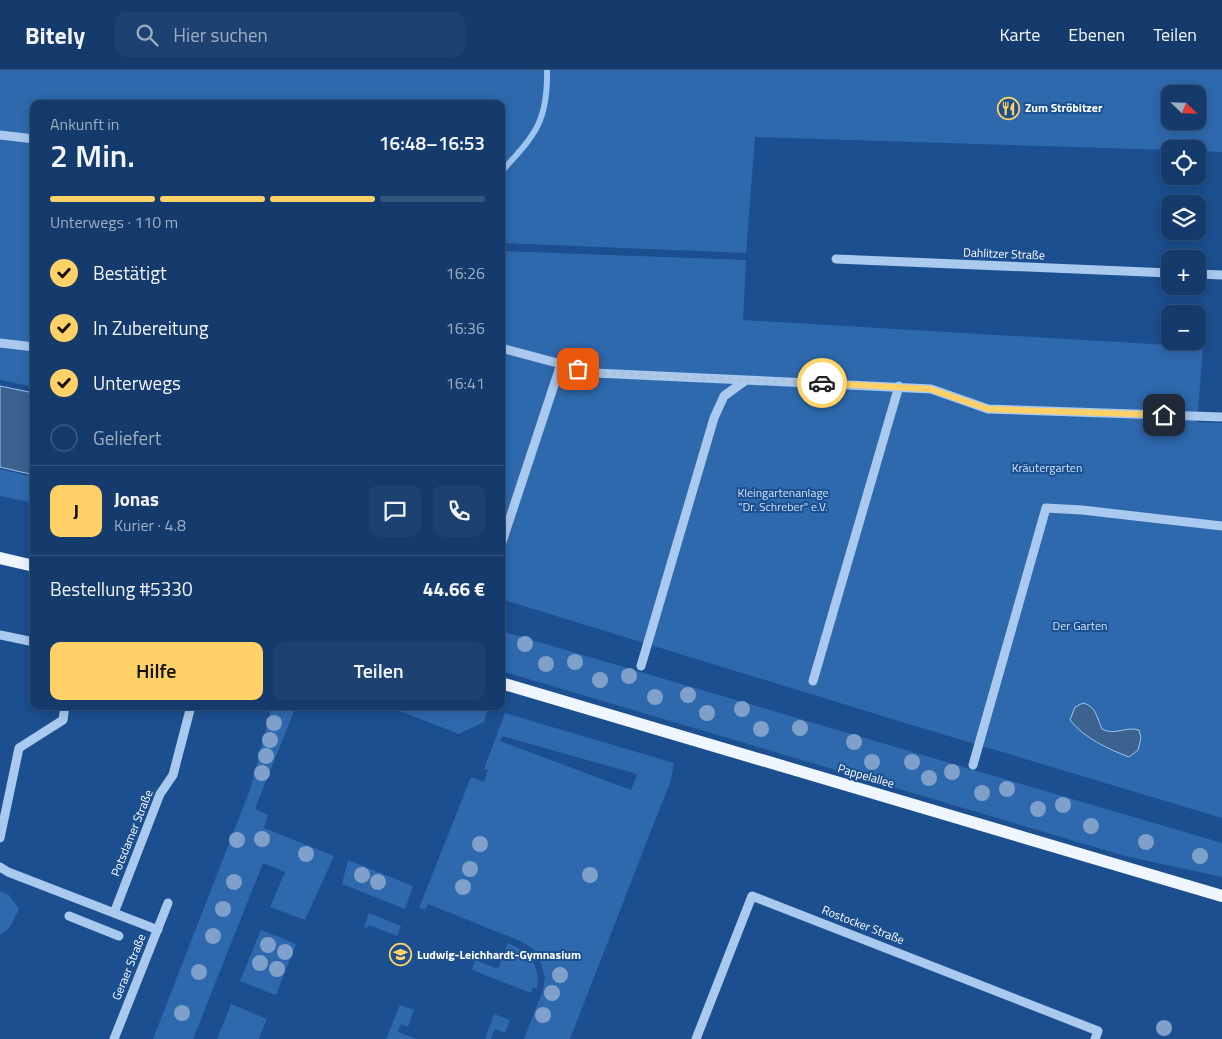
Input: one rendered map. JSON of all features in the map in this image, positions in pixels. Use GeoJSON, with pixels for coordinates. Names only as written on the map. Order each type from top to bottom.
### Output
{"type":"FeatureCollection","features":[{"type":"Feature","properties":{"kind":"main road"},"geometry":{"type":"LineString","coordinates":[[0,558],[30,565]]}},
{"type":"Feature","properties":{"kind":"main road","name":"Pappelallee"},"geometry":{"type":"LineString","coordinates":[[505,684],[1222,896]]}},
{"type":"Feature","properties":{"kind":"street"},"geometry":{"type":"LineString","coordinates":[[0,135],[30,139]]}},
{"type":"Feature","properties":{"kind":"street","name":"Dahlitzer Straße"},"geometry":{"type":"LineString","coordinates":[[836,259],[1161,273]]}},
{"type":"Feature","properties":{"kind":"street"},"geometry":{"type":"LineString","coordinates":[[1206,275],[1222,276]]}},
{"type":"Feature","properties":{"kind":"street"},"geometry":{"type":"LineString","coordinates":[[0,343],[30,347]]}},
{"type":"Feature","properties":{"kind":"street"},"geometry":{"type":"LineString","coordinates":[[505,349],[595,373],[898,386],[930,389],[988,409],[1222,417]]}},
{"type":"Feature","properties":{"kind":"street"},"geometry":{"type":"LineString","coordinates":[[505,533],[561,364]]}},
{"type":"Feature","properties":{"kind":"street"},"geometry":{"type":"LineString","coordinates":[[641,666],[714,418],[724,396],[746,380]]}},
{"type":"Feature","properties":{"kind":"street"},"geometry":{"type":"LineString","coordinates":[[812,680],[898,386]]}},
{"type":"Feature","properties":{"kind":"street"},"geometry":{"type":"LineString","coordinates":[[973,765],[1046,508],[1082,510],[1222,526]]}},
{"type":"Feature","properties":{"kind":"street"},"geometry":{"type":"LineString","coordinates":[[0,635],[30,641]]}},
{"type":"Feature","properties":{"kind":"street"},"geometry":{"type":"LineString","coordinates":[[0,838],[19,748],[63,720],[65,710]]}},
{"type":"Feature","properties":{"kind":"street","name":"Potsdamer Straße"},"geometry":{"type":"LineString","coordinates":[[114,913],[160,794],[173,775],[190,710]]}},
{"type":"Feature","properties":{"kind":"street"},"geometry":{"type":"LineString","coordinates":[[0,867],[8,872],[158,930]]}},
{"type":"Feature","properties":{"kind":"street","name":"Rostocker Straße"},"geometry":{"type":"LineString","coordinates":[[696,1039],[752,896],[1098,1031],[1095,1039]]}},
{"type":"Feature","properties":{"kind":"street","name":"Geraer Straße"},"geometry":{"type":"LineString","coordinates":[[114,1039],[168,903]]}},
{"type":"Feature","properties":{"kind":"street"},"geometry":{"type":"LineString","coordinates":[[69,916],[119,936]]}},
{"type":"Feature","properties":{"kind":"green space"},"geometry":{"type":"Polygon","coordinates":[[[0,70],[1222,70],[1222,152],[1206,151],[1206,140],[1161,140],[1161,150],[755,137],[746,253],[505,243],[505,100],[30,100],[30,386],[0,380],[0,70]]]}},
{"type":"Feature","properties":{"kind":"green space","name":"Kleingartenanlage \"Dr. Schreber\" e.V."},"geometry":{"type":"Polygon","coordinates":[[[505,251],[746,260],[743,320],[1161,345],[1161,350],[1203,350],[1197,422],[1222,423],[1222,818],[505,600],[505,251]]]}},
{"type":"Feature","properties":{"kind":"green space"},"geometry":{"type":"Polygon","coordinates":[[[0,469],[30,476],[30,502],[0,496],[0,469]]]}},
{"type":"Feature","properties":{"kind":"green space"},"geometry":{"type":"Polygon","coordinates":[[[505,632],[1222,843],[1222,877],[1125,856],[505,672],[505,632]]]}},
{"type":"Feature","properties":{"kind":"green space"},"geometry":{"type":"Polygon","coordinates":[[[271,710],[294,710],[255,809],[268,815],[264,828],[334,856],[305,920],[270,907],[285,872],[263,863],[193,1039],[153,1039],[251,787],[271,710]]]}},
{"type":"Feature","properties":{"kind":"green space"},"geometry":{"type":"Polygon","coordinates":[[[397,710],[487,710],[484,722],[459,734],[397,710]]]}},
{"type":"Feature","properties":{"kind":"green space"},"geometry":{"type":"Polygon","coordinates":[[[505,713],[674,763],[671,780],[570,1039],[524,1039],[543,990],[545,977],[538,955],[532,948],[520,941],[428,904],[425,910],[419,908],[471,777],[484,782],[488,770],[484,769],[505,713]],[[502,736],[500,741],[631,790],[637,774],[502,736]]]}},
{"type":"Feature","properties":{"kind":"green space"},"geometry":{"type":"Polygon","coordinates":[[[348,860],[413,886],[405,909],[342,884],[348,860]]]}},
{"type":"Feature","properties":{"kind":"green space"},"geometry":{"type":"Polygon","coordinates":[[[0,891],[9,895],[19,909],[10,927],[0,935],[0,891]]]}},
{"type":"Feature","properties":{"kind":"green space"},"geometry":{"type":"Polygon","coordinates":[[[369,913],[401,926],[397,936],[369,925],[367,928],[364,927],[369,913]]]}},
{"type":"Feature","properties":{"kind":"green space"},"geometry":{"type":"Polygon","coordinates":[[[261,930],[296,944],[276,995],[240,981],[261,930]]]}},
{"type":"Feature","properties":{"kind":"green space"},"geometry":{"type":"Polygon","coordinates":[[[508,943],[522,950],[535,966],[538,980],[537,989],[533,987],[531,993],[472,970],[475,960],[498,969],[508,943]]]}},
{"type":"Feature","properties":{"kind":"green space"},"geometry":{"type":"Polygon","coordinates":[[[231,1004],[267,1019],[259,1039],[217,1039],[231,1004]]]}},
{"type":"Feature","properties":{"kind":"green space"},"geometry":{"type":"Polygon","coordinates":[[[400,1005],[414,1010],[408,1027],[401,1024],[398,1032],[417,1039],[386,1039],[400,1005]]]}},
{"type":"Feature","properties":{"kind":"green space"},"geometry":{"type":"Polygon","coordinates":[[[494,1014],[510,1020],[505,1033],[495,1029],[491,1039],[485,1039],[494,1014]]]}},
{"type":"Feature","properties":{"kind":"shaded area"},"geometry":{"type":"Polygon","coordinates":[[[0,386],[30,392],[30,474],[0,467],[0,386]]]}},
{"type":"Feature","properties":{"kind":"shaded area"},"geometry":{"type":"Polygon","coordinates":[[[1083,703],[1091,707],[1102,729],[1111,732],[1130,729],[1139,730],[1141,738],[1138,750],[1129,757],[1089,738],[1070,720],[1075,707],[1083,703]]]}},
{"type":"Feature","properties":{"kind":"waterway"},"geometry":{"type":"LineString","coordinates":[[505,168],[523,148],[537,127],[545,103],[547,70]]}},
{"type":"Feature","properties":{"kind":"way so far"},"geometry":{"type":"LineString","coordinates":[[578,369],[595,373],[822,383]]}},
{"type":"Feature","properties":{"kind":"place","name":"Zum Ströbitzer"},"geometry":{"type":"Point","coordinates":[1009,108]}},
{"type":"Feature","properties":{"kind":"place","name":"Ludwig-Leichhardt-Gymnasium"},"geometry":{"type":"Point","coordinates":[401,955]}},
{"type":"Feature","properties":{"kind":"route"},"geometry":{"type":"LineString","coordinates":[[822,383],[930,389],[988,409],[1164,415]]}},
{"type":"Feature","properties":{"kind":"park label","name":"Kräutergarten"},"geometry":{"type":"Point","coordinates":[1047,468]}},
{"type":"Feature","properties":{"kind":"park label","name":"Der Garten"},"geometry":{"type":"Point","coordinates":[1080,626]}}]}
